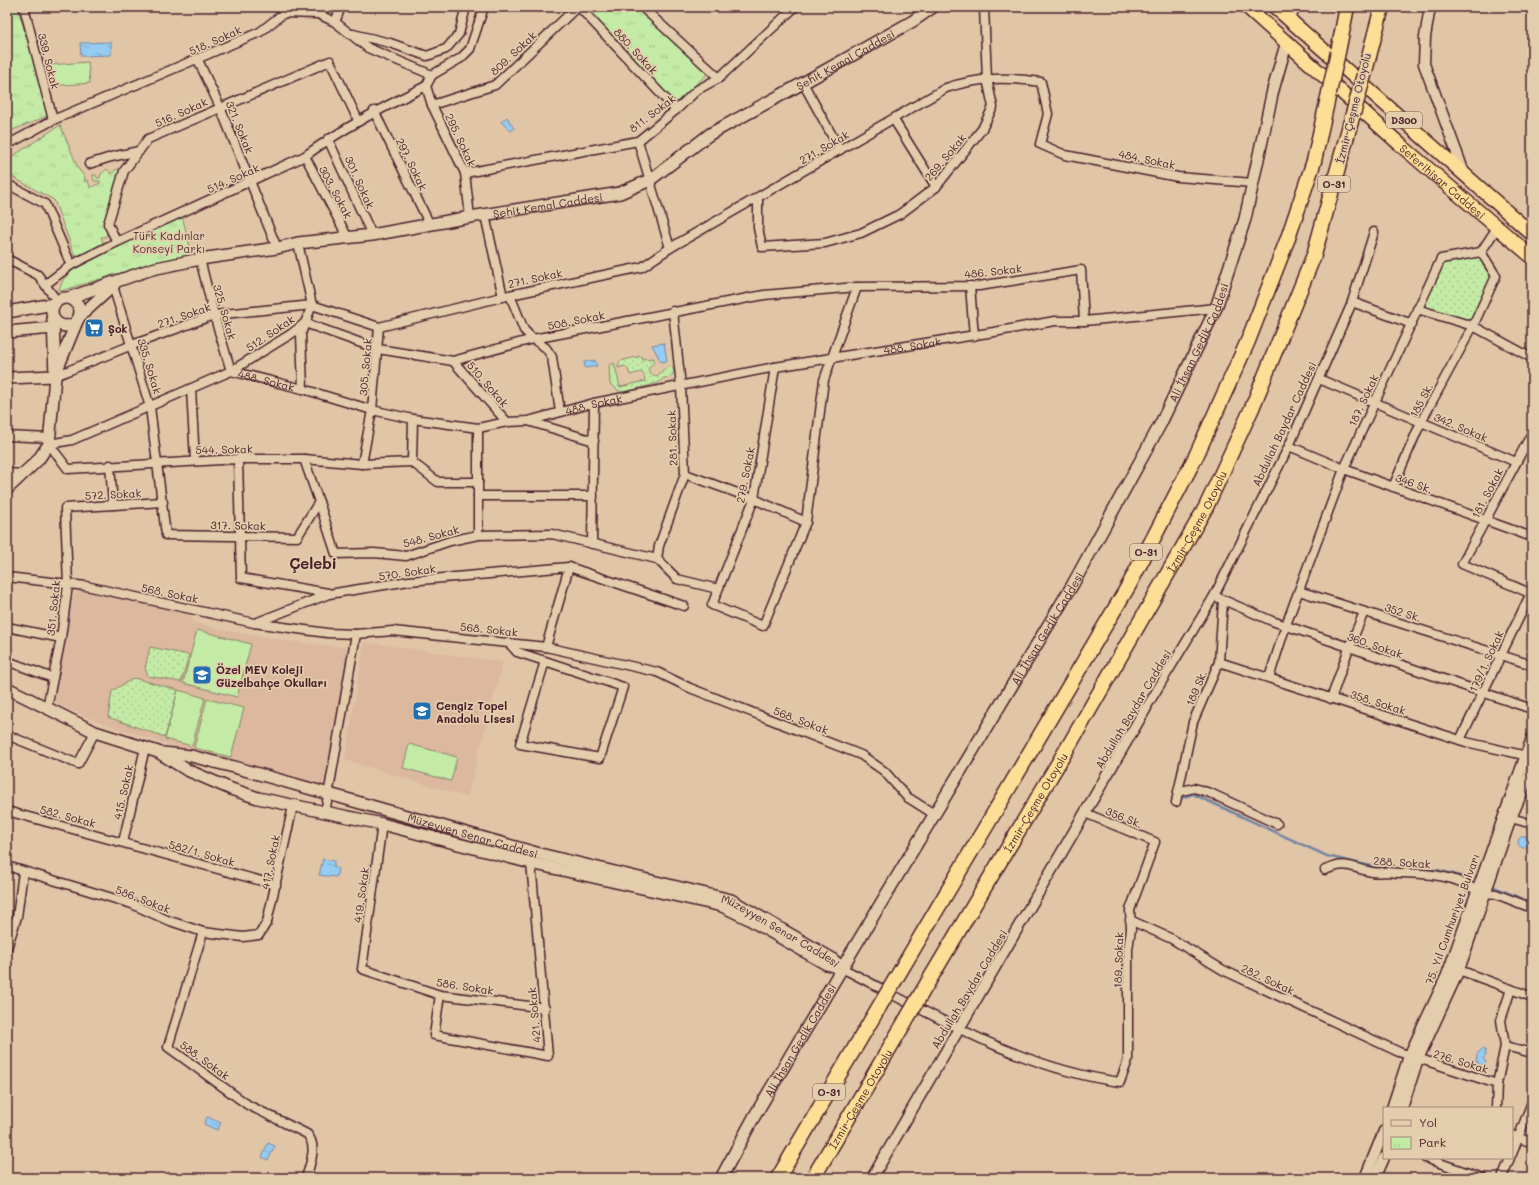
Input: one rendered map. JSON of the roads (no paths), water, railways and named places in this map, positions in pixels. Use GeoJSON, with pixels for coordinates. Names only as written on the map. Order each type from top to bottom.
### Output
{"type":"FeatureCollection","features":[{"type":"Feature","properties":{"kind":"highway","name":"Seferihisar Caddesi"},"geometry":{"type":"LineString","coordinates":[[1247,7],[1287,41],[1404,148],[1498,226],[1532,257]]}},
{"type":"Feature","properties":{"kind":"highway","name":"Seferihisar Caddesi"},"geometry":{"type":"LineString","coordinates":[[1275,7],[1532,234]]}},
{"type":"Feature","properties":{"kind":"highway","name":"O-31"},"geometry":{"type":"LineString","coordinates":[[778,1178],[1129,585],[1196,456],[1248,341],[1288,238],[1314,161],[1347,7]]}},
{"type":"Feature","properties":{"kind":"highway","name":"İzmir-Çeşme Otoyolu"},"geometry":{"type":"LineString","coordinates":[[813,1178],[1071,742],[1206,508],[1252,408],[1314,255],[1364,75],[1375,7]]}},
{"type":"Feature","properties":{"kind":"highway"},"geometry":{"type":"LineString","coordinates":[[1364,75],[1382,7]]}},
{"type":"Feature","properties":{"kind":"main road","name":"Şehit Kemal Caddesi"},"geometry":{"type":"LineString","coordinates":[[60,301],[115,284],[152,269],[200,259],[277,248],[298,243],[372,235],[430,226],[470,217],[620,193],[650,180],[710,134],[913,21],[933,7]]}},
{"type":"Feature","properties":{"kind":"main road","name":"Ali İhsan Gedik Caddesi"},"geometry":{"type":"LineString","coordinates":[[721,1178],[754,1116],[1073,584],[1161,423],[1216,308],[1245,219],[1272,90],[1287,41]]}},
{"type":"Feature","properties":{"kind":"main road"},"geometry":{"type":"LineString","coordinates":[[7,332],[53,323],[64,326],[73,324],[115,284]]}},
{"type":"Feature","properties":{"kind":"main road"},"geometry":{"type":"LineString","coordinates":[[7,489],[38,460],[50,441],[55,376],[53,323],[51,313],[60,301]]}},
{"type":"Feature","properties":{"kind":"main road"},"geometry":{"type":"LineString","coordinates":[[7,312],[60,301],[77,304],[79,308],[78,319],[55,376]]}},
{"type":"Feature","properties":{"kind":"main road"},"geometry":{"type":"LineString","coordinates":[[7,378],[55,376]]}},
{"type":"Feature","properties":{"kind":"main road","name":"Müzeyyen Senar Caddesi"},"geometry":{"type":"LineString","coordinates":[[7,688],[95,732],[158,752],[191,756],[540,854],[731,900],[831,958],[842,968]]}},
{"type":"Feature","properties":{"kind":"main road","name":"Müzeyyen Senar Caddesi"},"geometry":{"type":"LineString","coordinates":[[158,752],[187,770],[231,789],[258,798],[382,824],[531,864],[722,906],[747,918],[826,964],[842,968]]}},
{"type":"Feature","properties":{"kind":"street","name":"339. Sokak"},"geometry":{"type":"LineString","coordinates":[[24,7],[53,120]]}},
{"type":"Feature","properties":{"kind":"street"},"geometry":{"type":"LineString","coordinates":[[336,22],[341,7]]}},
{"type":"Feature","properties":{"kind":"street"},"geometry":{"type":"LineString","coordinates":[[350,33],[390,43],[427,56],[446,49],[459,34],[466,7]]}},
{"type":"Feature","properties":{"kind":"street"},"geometry":{"type":"LineString","coordinates":[[426,86],[432,75],[460,58],[470,48],[484,7]]}},
{"type":"Feature","properties":{"kind":"street","name":"809. Sokak"},"geometry":{"type":"LineString","coordinates":[[432,105],[496,85],[578,7]]}},
{"type":"Feature","properties":{"kind":"street","name":"880. Sokak"},"geometry":{"type":"LineString","coordinates":[[578,7],[676,110]]}},
{"type":"Feature","properties":{"kind":"street"},"geometry":{"type":"LineString","coordinates":[[642,7],[719,78]]}},
{"type":"Feature","properties":{"kind":"street","name":"811. Sokak"},"geometry":{"type":"LineString","coordinates":[[465,174],[638,141],[698,90],[719,78],[795,7]]}},
{"type":"Feature","properties":{"kind":"street","name":"269. Sokak"},"geometry":{"type":"LineString","coordinates":[[758,197],[758,228],[762,247],[825,243],[861,233],[900,214],[936,187],[982,129],[993,107],[988,80],[984,7]]}},
{"type":"Feature","properties":{"kind":"street"},"geometry":{"type":"LineString","coordinates":[[1292,21],[1294,7]]}},
{"type":"Feature","properties":{"kind":"street"},"geometry":{"type":"LineString","coordinates":[[1430,7],[1425,37],[1424,64],[1466,175]]}},
{"type":"Feature","properties":{"kind":"street","name":"518. Sokak"},"geometry":{"type":"LineString","coordinates":[[7,145],[53,120],[198,60],[260,32],[284,13],[318,14],[336,22],[368,48],[432,75]]}},
{"type":"Feature","properties":{"kind":"street","name":"321. Sokak"},"geometry":{"type":"LineString","coordinates":[[198,60],[220,106],[277,248]]}},
{"type":"Feature","properties":{"kind":"street","name":"516. Sokak"},"geometry":{"type":"LineString","coordinates":[[117,242],[108,224],[124,171],[148,139],[220,106],[330,61],[358,120]]}},
{"type":"Feature","properties":{"kind":"street","name":"271. Sokak"},"geometry":{"type":"LineString","coordinates":[[55,376],[132,344],[214,315],[312,305],[379,327],[506,296],[642,267],[670,248],[894,120],[946,88],[968,80],[1016,78],[1041,82],[1048,114],[1040,144]]}},
{"type":"Feature","properties":{"kind":"street"},"geometry":{"type":"LineString","coordinates":[[803,83],[840,150]]}},
{"type":"Feature","properties":{"kind":"street","name":"295. Sokak"},"geometry":{"type":"LineString","coordinates":[[426,86],[432,105],[465,174],[470,217]]}},
{"type":"Feature","properties":{"kind":"street","name":"514. Sokak"},"geometry":{"type":"LineString","coordinates":[[46,284],[71,266],[117,242],[305,156],[358,120],[426,86]]}},
{"type":"Feature","properties":{"kind":"street","name":"297. Sokak"},"geometry":{"type":"LineString","coordinates":[[374,111],[430,226]]}},
{"type":"Feature","properties":{"kind":"street"},"geometry":{"type":"LineString","coordinates":[[894,120],[936,187]]}},
{"type":"Feature","properties":{"kind":"street","name":"301. Sokak"},"geometry":{"type":"LineString","coordinates":[[328,139],[372,235]]}},
{"type":"Feature","properties":{"kind":"street"},"geometry":{"type":"LineString","coordinates":[[638,141],[670,248]]}},
{"type":"Feature","properties":{"kind":"street","name":"484. Sokak"},"geometry":{"type":"LineString","coordinates":[[1040,144],[1065,155],[1178,177],[1253,183]]}},
{"type":"Feature","properties":{"kind":"street"},"geometry":{"type":"LineString","coordinates":[[89,164],[111,156],[139,150]]}},
{"type":"Feature","properties":{"kind":"street","name":"303. Sokak"},"geometry":{"type":"LineString","coordinates":[[305,156],[348,238]]}},
{"type":"Feature","properties":{"kind":"street"},"geometry":{"type":"LineString","coordinates":[[7,184],[45,204],[71,266]]}},
{"type":"Feature","properties":{"kind":"street"},"geometry":{"type":"LineString","coordinates":[[485,215],[506,296],[524,330],[533,339],[546,348],[552,357],[560,412]]}},
{"type":"Feature","properties":{"kind":"street"},"geometry":{"type":"LineString","coordinates":[[1481,252],[1498,226]]}},
{"type":"Feature","properties":{"kind":"street","name":"Abdullah Baydar Caddesi"},"geometry":{"type":"LineString","coordinates":[[872,1178],[1146,708],[1214,596],[1289,446],[1319,379],[1352,302],[1374,232]]}},
{"type":"Feature","properties":{"kind":"street"},"geometry":{"type":"LineString","coordinates":[[298,243],[312,305]]}},
{"type":"Feature","properties":{"kind":"street","name":"187. Sokak"},"geometry":{"type":"LineString","coordinates":[[1269,678],[1286,625],[1344,469],[1441,259],[1481,252]]}},
{"type":"Feature","properties":{"kind":"street","name":"185 Sk."},"geometry":{"type":"LineString","coordinates":[[1393,487],[1421,422],[1473,326],[1496,276],[1481,252]]}},
{"type":"Feature","properties":{"kind":"street"},"geometry":{"type":"LineString","coordinates":[[7,259],[38,275],[60,301]]}},
{"type":"Feature","properties":{"kind":"street","name":"325. Sokak"},"geometry":{"type":"LineString","coordinates":[[200,259],[214,315],[231,371]]}},
{"type":"Feature","properties":{"kind":"street","name":"486. Sokak"},"geometry":{"type":"LineString","coordinates":[[857,286],[970,286],[1080,270],[1084,321]]}},
{"type":"Feature","properties":{"kind":"street","name":"335. Sokak"},"geometry":{"type":"LineString","coordinates":[[115,284],[150,406],[158,462]]}},
{"type":"Feature","properties":{"kind":"street"},"geometry":{"type":"LineString","coordinates":[[684,474],[754,499],[806,522],[824,380],[857,286]]}},
{"type":"Feature","properties":{"kind":"street","name":"508. Sokak"},"geometry":{"type":"LineString","coordinates":[[305,323],[378,349],[453,361],[533,339],[764,295],[857,286]]}},
{"type":"Feature","properties":{"kind":"street"},"geometry":{"type":"LineString","coordinates":[[970,286],[974,336]]}},
{"type":"Feature","properties":{"kind":"street"},"geometry":{"type":"LineString","coordinates":[[1352,302],[1412,324]]}},
{"type":"Feature","properties":{"kind":"street","name":"512. Sokak"},"geometry":{"type":"LineString","coordinates":[[231,371],[291,334],[305,323],[312,305]]}},
{"type":"Feature","properties":{"kind":"street","name":"488. Sokak"},"geometry":{"type":"LineString","coordinates":[[7,436],[50,441],[72,440],[231,371],[303,389],[372,410],[413,419],[478,428],[507,422],[528,421],[594,403],[775,367],[974,336],[1055,321],[1084,321],[1216,308]]}},
{"type":"Feature","properties":{"kind":"street"},"geometry":{"type":"LineString","coordinates":[[1417,309],[1473,326],[1532,358]]}},
{"type":"Feature","properties":{"kind":"street","name":"281. Sokak"},"geometry":{"type":"LineString","coordinates":[[657,559],[659,546],[684,474],[681,386],[674,312]]}},
{"type":"Feature","properties":{"kind":"street"},"geometry":{"type":"LineString","coordinates":[[303,389],[301,334],[305,323]]}},
{"type":"Feature","properties":{"kind":"street","name":"305. Sokak"},"geometry":{"type":"LineString","coordinates":[[362,464],[372,410],[379,327]]}},
{"type":"Feature","properties":{"kind":"street","name":"510. Sokak"},"geometry":{"type":"LineString","coordinates":[[453,361],[507,422]]}},
{"type":"Feature","properties":{"kind":"street","name":"279. Sokak"},"geometry":{"type":"LineString","coordinates":[[775,367],[754,499],[712,605],[763,626],[806,522]]}},
{"type":"Feature","properties":{"kind":"street","name":"342. Sokak"},"geometry":{"type":"LineString","coordinates":[[1319,379],[1516,462]]}},
{"type":"Feature","properties":{"kind":"street"},"geometry":{"type":"LineString","coordinates":[[191,389],[195,460]]}},
{"type":"Feature","properties":{"kind":"street"},"geometry":{"type":"LineString","coordinates":[[592,544],[594,403]]}},
{"type":"Feature","properties":{"kind":"street"},"geometry":{"type":"LineString","coordinates":[[413,419],[412,462],[438,482],[478,482]]}},
{"type":"Feature","properties":{"kind":"street"},"geometry":{"type":"LineString","coordinates":[[528,421],[594,441]]}},
{"type":"Feature","properties":{"kind":"street"},"geometry":{"type":"LineString","coordinates":[[478,428],[478,536]]}},
{"type":"Feature","properties":{"kind":"street","name":"181. Sokak"},"geometry":{"type":"LineString","coordinates":[[1532,435],[1462,564],[1532,592]]}},
{"type":"Feature","properties":{"kind":"street","name":"544. Sokak"},"geometry":{"type":"LineString","coordinates":[[50,441],[68,469],[158,462],[238,459],[304,459],[362,464],[412,462]]}},
{"type":"Feature","properties":{"kind":"street","name":"346 Sk."},"geometry":{"type":"LineString","coordinates":[[1289,446],[1344,469],[1532,537]]}},
{"type":"Feature","properties":{"kind":"street"},"geometry":{"type":"LineString","coordinates":[[238,459],[241,578],[329,594]]}},
{"type":"Feature","properties":{"kind":"street"},"geometry":{"type":"LineString","coordinates":[[304,459],[318,502]]}},
{"type":"Feature","properties":{"kind":"street","name":"317. Sokak"},"geometry":{"type":"LineString","coordinates":[[158,462],[166,536],[297,537],[318,502]]}},
{"type":"Feature","properties":{"kind":"street"},"geometry":{"type":"LineString","coordinates":[[110,466],[113,505]]}},
{"type":"Feature","properties":{"kind":"street"},"geometry":{"type":"LineString","coordinates":[[7,473],[24,474]]}},
{"type":"Feature","properties":{"kind":"street"},"geometry":{"type":"LineString","coordinates":[[478,496],[593,496]]}},
{"type":"Feature","properties":{"kind":"street","name":"572. Sokak"},"geometry":{"type":"LineString","coordinates":[[65,508],[162,502]]}},
{"type":"Feature","properties":{"kind":"street","name":"548. Sokak"},"geometry":{"type":"LineString","coordinates":[[318,502],[336,554],[374,553],[406,556],[450,541],[478,536],[552,534],[657,559]]}},
{"type":"Feature","properties":{"kind":"street","name":"351. Sokak"},"geometry":{"type":"LineString","coordinates":[[47,708],[61,638],[68,585],[65,508]]}},
{"type":"Feature","properties":{"kind":"street"},"geometry":{"type":"LineString","coordinates":[[657,559],[677,579],[718,590]]}},
{"type":"Feature","properties":{"kind":"street"},"geometry":{"type":"LineString","coordinates":[[546,647],[569,567],[684,606]]}},
{"type":"Feature","properties":{"kind":"street","name":"570. Sokak"},"geometry":{"type":"LineString","coordinates":[[254,623],[329,594],[409,581],[569,567]]}},
{"type":"Feature","properties":{"kind":"street","name":"568. Sokak"},"geometry":{"type":"LineString","coordinates":[[7,577],[86,586],[254,623],[327,633],[356,634],[393,631],[508,642],[546,647],[657,672],[690,688],[861,755],[884,771],[907,797],[934,814]]}},
{"type":"Feature","properties":{"kind":"street","name":"352 Sk."},"geometry":{"type":"LineString","coordinates":[[1299,591],[1532,666]]}},
{"type":"Feature","properties":{"kind":"street","name":"179/1. Sokak"},"geometry":{"type":"LineString","coordinates":[[1460,740],[1532,592]]}},
{"type":"Feature","properties":{"kind":"street","name":"360. Sokak"},"geometry":{"type":"LineString","coordinates":[[1214,596],[1223,601],[1349,648],[1532,709]]}},
{"type":"Feature","properties":{"kind":"street"},"geometry":{"type":"LineString","coordinates":[[1219,662],[1223,601]]}},
{"type":"Feature","properties":{"kind":"street"},"geometry":{"type":"LineString","coordinates":[[1331,699],[1349,648],[1364,612]]}},
{"type":"Feature","properties":{"kind":"street"},"geometry":{"type":"LineString","coordinates":[[7,627],[61,638]]}},
{"type":"Feature","properties":{"kind":"street"},"geometry":{"type":"LineString","coordinates":[[325,813],[356,634]]}},
{"type":"Feature","properties":{"kind":"street"},"geometry":{"type":"LineString","coordinates":[[508,642],[517,652],[546,661],[623,686],[600,758],[520,744],[546,661]]}},
{"type":"Feature","properties":{"kind":"street"},"geometry":{"type":"LineString","coordinates":[[7,661],[53,678]]}},
{"type":"Feature","properties":{"kind":"street","name":"358. Sokak"},"geometry":{"type":"LineString","coordinates":[[1219,662],[1460,740],[1528,756]]}},
{"type":"Feature","properties":{"kind":"street","name":"189 Sk."},"geometry":{"type":"LineString","coordinates":[[1176,802],[1193,722],[1219,662]]}},
{"type":"Feature","properties":{"kind":"street"},"geometry":{"type":"LineString","coordinates":[[7,735],[78,764],[95,732]]}},
{"type":"Feature","properties":{"kind":"street","name":"75. Yıl Cumhuriyet Bulvarı"},"geometry":{"type":"LineString","coordinates":[[1402,1107],[1409,1056],[1459,970],[1477,917],[1483,889],[1528,756],[1532,738]]}},
{"type":"Feature","properties":{"kind":"street","name":"415. Sokak"},"geometry":{"type":"LineString","coordinates":[[123,842],[145,748]]}},
{"type":"Feature","properties":{"kind":"street","name":"75. Yıl Cumhuriyet Bulvarı"},"geometry":{"type":"LineString","coordinates":[[1392,1107],[1409,1056],[1483,889],[1511,818],[1529,787],[1532,769]]}},
{"type":"Feature","properties":{"kind":"street"},"geometry":{"type":"LineString","coordinates":[[1178,792],[1194,788],[1210,793],[1277,824]]}},
{"type":"Feature","properties":{"kind":"street","name":"417. Sokak"},"geometry":{"type":"LineString","coordinates":[[267,922],[293,806]]}},
{"type":"Feature","properties":{"kind":"street","name":"582. Sokak"},"geometry":{"type":"LineString","coordinates":[[7,811],[123,842]]}},
{"type":"Feature","properties":{"kind":"street","name":"356 Sk."},"geometry":{"type":"LineString","coordinates":[[1085,813],[1155,842]]}},
{"type":"Feature","properties":{"kind":"street"},"geometry":{"type":"LineString","coordinates":[[1511,818],[1532,824]]}},
{"type":"Feature","properties":{"kind":"street","name":"419. Sokak"},"geometry":{"type":"LineString","coordinates":[[362,969],[382,824]]}},
{"type":"Feature","properties":{"kind":"street","name":"582/1. Sokak"},"geometry":{"type":"LineString","coordinates":[[123,842],[276,885]]}},
{"type":"Feature","properties":{"kind":"street","name":"189. Sokak"},"geometry":{"type":"LineString","coordinates":[[958,1029],[1000,1049],[1047,1065],[1101,1080],[1120,1082],[1128,1060],[1128,949],[1130,910],[1155,842]]}},
{"type":"Feature","properties":{"kind":"street","name":"421. Sokak"},"geometry":{"type":"LineString","coordinates":[[440,995],[434,1035],[548,1056],[531,864]]}},
{"type":"Feature","properties":{"kind":"street","name":"288. Sokak"},"geometry":{"type":"LineString","coordinates":[[1325,870],[1337,865],[1353,865],[1372,872],[1405,875],[1430,874],[1455,879],[1532,908]]}},
{"type":"Feature","properties":{"kind":"street","name":"586. Sokak"},"geometry":{"type":"LineString","coordinates":[[7,866],[132,904],[167,920],[203,932],[243,937],[259,934],[267,922]]}},
{"type":"Feature","properties":{"kind":"street"},"geometry":{"type":"LineString","coordinates":[[7,948],[17,917],[23,872]]}},
{"type":"Feature","properties":{"kind":"street","name":"282. Sokak"},"geometry":{"type":"LineString","coordinates":[[1130,920],[1172,939],[1223,970],[1409,1056]]}},
{"type":"Feature","properties":{"kind":"street","name":"588. Sokak"},"geometry":{"type":"LineString","coordinates":[[203,932],[168,1047],[248,1105],[302,1130],[311,1138],[313,1155],[306,1178]]}},
{"type":"Feature","properties":{"kind":"street"},"geometry":{"type":"LineString","coordinates":[[842,968],[958,1029]]}},
{"type":"Feature","properties":{"kind":"street","name":"586. Sokak"},"geometry":{"type":"LineString","coordinates":[[362,969],[440,995],[544,1008]]}},
{"type":"Feature","properties":{"kind":"street"},"geometry":{"type":"LineString","coordinates":[[1459,970],[1532,997]]}},
{"type":"Feature","properties":{"kind":"street"},"geometry":{"type":"LineString","coordinates":[[1496,1107],[1497,1084],[1505,1046],[1501,1020],[1511,989]]}},
{"type":"Feature","properties":{"kind":"street"},"geometry":{"type":"LineString","coordinates":[[1505,1046],[1532,1053]]}},
{"type":"Feature","properties":{"kind":"street","name":"276. Sokak"},"geometry":{"type":"LineString","coordinates":[[1409,1056],[1497,1084]]}},
{"type":"Feature","properties":{"kind":"street"},"geometry":{"type":"LineString","coordinates":[[1513,1150],[1516,1136],[1532,1102]]}},
{"type":"Feature","properties":{"kind":"street"},"geometry":{"type":"LineString","coordinates":[[1365,1178],[1383,1133]]}},
{"type":"Feature","properties":{"kind":"street"},"geometry":{"type":"LineString","coordinates":[[1516,1136],[1532,1143]]}},
{"type":"Feature","properties":{"kind":"street"},"geometry":{"type":"LineString","coordinates":[[1375,1178],[1384,1159]]}},
{"type":"Feature","properties":{"kind":"street"},"geometry":{"type":"LineString","coordinates":[[1428,1159],[1483,1178]]}},
{"type":"Feature","properties":{"kind":"street"},"geometry":{"type":"LineString","coordinates":[[1502,1178],[1510,1159]]}},
{"type":"Feature","properties":{"kind":"water"},"geometry":{"type":"Polygon","coordinates":[[[111,42],[111,55],[81,56],[80,43],[111,42]]]}},
{"type":"Feature","properties":{"kind":"water"},"geometry":{"type":"Polygon","coordinates":[[[507,117],[514,129],[511,131],[501,122],[507,117]]]}},
{"type":"Feature","properties":{"kind":"water"},"geometry":{"type":"Polygon","coordinates":[[[664,343],[667,361],[661,362],[652,345],[664,343]]]}},
{"type":"Feature","properties":{"kind":"water"},"geometry":{"type":"Polygon","coordinates":[[[595,360],[597,366],[585,368],[584,362],[595,360]]]}},
{"type":"Feature","properties":{"kind":"water"},"geometry":{"type":"Polygon","coordinates":[[[1522,836],[1526,836],[1530,842],[1526,848],[1522,848],[1518,844],[1518,840],[1522,836]]]}},
{"type":"Feature","properties":{"kind":"water"},"geometry":{"type":"Polygon","coordinates":[[[323,859],[334,861],[334,867],[338,869],[336,877],[319,875],[323,859]]]}},
{"type":"Feature","properties":{"kind":"water"},"geometry":{"type":"Polygon","coordinates":[[[1482,1049],[1485,1050],[1486,1056],[1483,1058],[1486,1063],[1483,1066],[1476,1062],[1477,1054],[1482,1049]]]}},
{"type":"Feature","properties":{"kind":"water"},"geometry":{"type":"Polygon","coordinates":[[[207,1117],[221,1123],[217,1130],[204,1124],[207,1117]]]}},
{"type":"Feature","properties":{"kind":"water"},"geometry":{"type":"Polygon","coordinates":[[[268,1143],[275,1146],[268,1160],[262,1157],[268,1143]]]}},
{"type":"Feature","properties":{"kind":"waterway"},"geometry":{"type":"LineString","coordinates":[[1181,798],[1193,794],[1327,856],[1384,869]]}},
{"type":"Feature","properties":{"kind":"waterway"},"geometry":{"type":"LineString","coordinates":[[1419,870],[1437,870],[1465,877]]}},
{"type":"Feature","properties":{"kind":"waterway"},"geometry":{"type":"LineString","coordinates":[[1494,887],[1532,903]]}},
{"type":"Feature","properties":{"kind":"place","name":"Şok"},"geometry":{"type":"Point","coordinates":[94,328]}},
{"type":"Feature","properties":{"kind":"place","name":"Özel MEV Koleji Güzelbahçe Okulları"},"geometry":{"type":"Point","coordinates":[202,675]}},
{"type":"Feature","properties":{"kind":"place","name":"Cengiz Topel Anadolu Lisesi"},"geometry":{"type":"Point","coordinates":[422,711]}},
{"type":"Feature","properties":{"kind":"district","name":"Çelebi"},"geometry":{"type":"Point","coordinates":[313,563]}},
{"type":"Feature","properties":{"kind":"park label","name":"Türk Kadınlar Konseyi Parkı"},"geometry":{"type":"Point","coordinates":[169,241]}}]}
